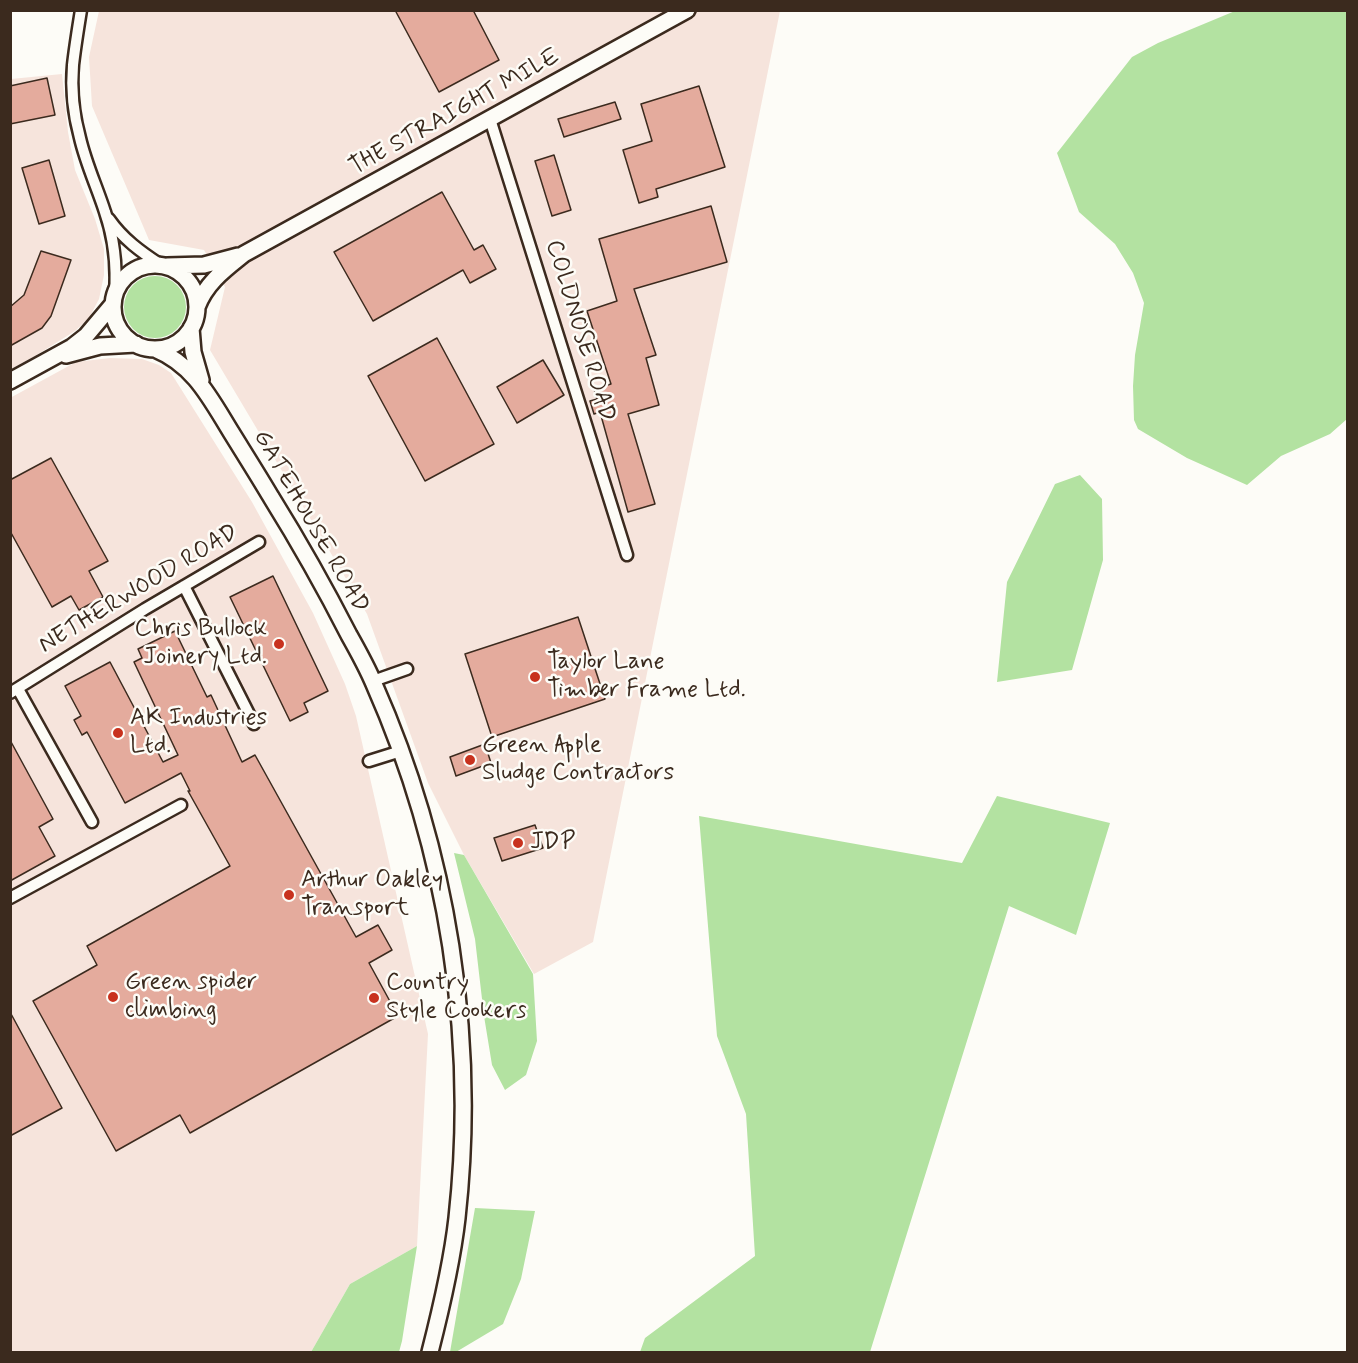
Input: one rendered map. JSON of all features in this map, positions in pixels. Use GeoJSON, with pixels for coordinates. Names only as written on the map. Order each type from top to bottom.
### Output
{"type":"FeatureCollection","features":[{"type":"Feature","properties":{"kind":"main road","name":"THE STRAIGHT MILE"},"geometry":{"type":"LineString","coordinates":[[197,307],[209,285],[244,255],[687,10]]}},
{"type":"Feature","properties":{"kind":"main road","name":"THE STRAIGHT MILE"},"geometry":{"type":"LineString","coordinates":[[164,266],[204,265],[244,255]]}},
{"type":"Feature","properties":{"kind":"main road"},"geometry":{"type":"LineString","coordinates":[[10,381],[55,358],[86,336],[114,299],[120,284],[135,269],[146,266],[164,266],[177,270],[192,286],[197,307],[191,328],[184,337],[175,344],[155,348],[136,344],[121,331],[115,319],[114,299]]}},
{"type":"Feature","properties":{"kind":"main road","name":"GATEHOUSE ROAD"},"geometry":{"type":"LineString","coordinates":[[191,328],[193,352],[205,388],[288,524],[333,603],[373,681],[420,807],[440,883],[459,1010],[463,1070],[462,1144],[456,1221],[448,1271],[430,1353]]}},
{"type":"Feature","properties":{"kind":"main road"},"geometry":{"type":"LineString","coordinates":[[55,358],[100,346],[136,344]]}},
{"type":"Feature","properties":{"kind":"main road","name":"GATEHOUSE ROAD"},"geometry":{"type":"LineString","coordinates":[[155,348],[169,354],[179,362],[205,388]]}},
{"type":"Feature","properties":{"kind":"street"},"geometry":{"type":"LineString","coordinates":[[81,10],[73,67],[74,97],[80,136],[106,213],[117,274],[114,299]]}},
{"type":"Feature","properties":{"kind":"street","name":"COLDNOSE ROAD"},"geometry":{"type":"LineString","coordinates":[[490,119],[627,555]]}},
{"type":"Feature","properties":{"kind":"street"},"geometry":{"type":"LineString","coordinates":[[106,213],[125,239],[136,249],[164,266]]}},
{"type":"Feature","properties":{"kind":"street","name":"NETHERWOOD ROAD"},"geometry":{"type":"LineString","coordinates":[[14,691],[145,609],[259,542]]}},
{"type":"Feature","properties":{"kind":"street"},"geometry":{"type":"LineString","coordinates":[[184,586],[254,724]]}},
{"type":"Feature","properties":{"kind":"street"},"geometry":{"type":"LineString","coordinates":[[373,681],[407,669]]}},
{"type":"Feature","properties":{"kind":"street"},"geometry":{"type":"LineString","coordinates":[[14,691],[92,822]]}},
{"type":"Feature","properties":{"kind":"street"},"geometry":{"type":"LineString","coordinates":[[369,761],[401,751]]}},
{"type":"Feature","properties":{"kind":"street"},"geometry":{"type":"LineString","coordinates":[[10,897],[181,805]]}},
{"type":"Feature","properties":{"kind":"shaded area"},"geometry":{"type":"Polygon","coordinates":[[[99,11],[780,11],[593,942],[534,974],[464,855],[428,783],[367,614],[210,350],[225,287],[204,250],[149,240],[92,106],[89,57],[99,11]]]}},
{"type":"Feature","properties":{"kind":"shaded area"},"geometry":{"type":"Polygon","coordinates":[[[62,74],[68,132],[75,170],[95,219],[104,249],[104,275],[99,299],[89,318],[75,331],[11,369],[11,79],[62,74]]]}},
{"type":"Feature","properties":{"kind":"shaded area"},"geometry":{"type":"Polygon","coordinates":[[[110,358],[142,359],[159,365],[171,373],[252,502],[313,613],[345,684],[356,716],[428,1034],[417,1246],[350,1284],[311,1352],[11,1352],[10,398],[76,362],[110,358]]]}},
{"type":"Feature","properties":{"kind":"green space"},"geometry":{"type":"Polygon","coordinates":[[[1235,11],[1348,11],[1347,419],[1330,434],[1281,456],[1247,485],[1187,458],[1138,429],[1134,420],[1133,386],[1135,355],[1144,303],[1133,273],[1115,244],[1079,212],[1057,153],[1132,57],[1158,43],[1235,11]]]}},
{"type":"Feature","properties":{"kind":"green space"},"geometry":{"type":"Polygon","coordinates":[[[155,276],[167,278],[177,285],[184,295],[186,307],[184,319],[177,329],[167,336],[155,338],[143,336],[133,329],[126,319],[124,307],[126,295],[133,285],[143,278],[155,276]]]}},
{"type":"Feature","properties":{"kind":"green space"},"geometry":{"type":"Polygon","coordinates":[[[1080,475],[1102,499],[1103,560],[1072,670],[997,682],[1007,582],[1055,484],[1080,475]]]}},
{"type":"Feature","properties":{"kind":"green space"},"geometry":{"type":"Polygon","coordinates":[[[997,796],[1110,823],[1076,935],[1009,906],[870,1352],[640,1352],[645,1338],[755,1256],[746,1114],[717,1036],[699,816],[962,863],[997,796]]]}},
{"type":"Feature","properties":{"kind":"green space"},"geometry":{"type":"Polygon","coordinates":[[[454,853],[464,855],[533,974],[537,1041],[526,1075],[505,1090],[492,1065],[475,939],[454,853]]]}},
{"type":"Feature","properties":{"kind":"green space"},"geometry":{"type":"Polygon","coordinates":[[[475,1208],[535,1211],[521,1279],[503,1324],[456,1352],[450,1352],[475,1208]]]}},
{"type":"Feature","properties":{"kind":"green space"},"geometry":{"type":"Polygon","coordinates":[[[417,1246],[399,1352],[311,1352],[350,1284],[417,1246]]]}},
{"type":"Feature","properties":{"kind":"building"},"geometry":{"type":"Polygon","coordinates":[[[395,10],[473,10],[499,60],[439,92],[395,10]]]}},
{"type":"Feature","properties":{"kind":"building"},"geometry":{"type":"Polygon","coordinates":[[[47,78],[55,115],[10,124],[10,86],[47,78]]]}},
{"type":"Feature","properties":{"kind":"building"},"geometry":{"type":"Polygon","coordinates":[[[699,86],[725,167],[656,189],[658,197],[639,203],[623,150],[652,141],[641,104],[699,86]]]}},
{"type":"Feature","properties":{"kind":"building"},"geometry":{"type":"Polygon","coordinates":[[[615,102],[621,119],[564,137],[558,119],[615,102]]]}},
{"type":"Feature","properties":{"kind":"building"},"geometry":{"type":"Polygon","coordinates":[[[554,155],[571,210],[552,216],[535,161],[554,155]]]}},
{"type":"Feature","properties":{"kind":"building"},"geometry":{"type":"Polygon","coordinates":[[[49,160],[65,216],[39,224],[22,168],[49,160]]]}},
{"type":"Feature","properties":{"kind":"building"},"geometry":{"type":"Polygon","coordinates":[[[442,192],[474,250],[483,245],[496,269],[470,283],[463,270],[373,321],[334,252],[442,192]]]}},
{"type":"Feature","properties":{"kind":"building"},"geometry":{"type":"Polygon","coordinates":[[[711,206],[727,262],[634,289],[656,355],[646,358],[659,405],[628,414],[655,504],[628,512],[600,412],[594,414],[590,401],[597,399],[594,389],[611,384],[587,311],[617,301],[599,239],[711,206]]]}},
{"type":"Feature","properties":{"kind":"building"},"geometry":{"type":"Polygon","coordinates":[[[41,251],[71,260],[51,316],[42,328],[10,346],[10,307],[24,295],[41,251]]]}},
{"type":"Feature","properties":{"kind":"building"},"geometry":{"type":"Polygon","coordinates":[[[437,338],[494,444],[425,481],[368,376],[437,338]]]}},
{"type":"Feature","properties":{"kind":"building"},"geometry":{"type":"Polygon","coordinates":[[[543,360],[564,395],[517,423],[497,387],[543,360]]]}},
{"type":"Feature","properties":{"kind":"building"},"geometry":{"type":"Polygon","coordinates":[[[51,458],[108,561],[89,571],[103,597],[79,610],[71,596],[52,607],[10,531],[10,480],[51,458]]]}},
{"type":"Feature","properties":{"kind":"building","name":"Chris Bullock Joinery Ltd."},"geometry":{"type":"Polygon","coordinates":[[[273,576],[328,691],[304,703],[308,712],[290,721],[230,597],[273,576]]]}},
{"type":"Feature","properties":{"kind":"building","name":"Taylor Lane Timber Frame Ltd."},"geometry":{"type":"Polygon","coordinates":[[[578,617],[605,699],[492,737],[465,654],[578,617]]]}},
{"type":"Feature","properties":{"kind":"building"},"geometry":{"type":"Polygon","coordinates":[[[175,631],[207,697],[211,695],[242,762],[255,755],[356,937],[378,925],[392,950],[369,963],[398,1016],[190,1133],[180,1115],[116,1151],[33,1001],[97,965],[87,946],[230,866],[188,791],[190,791],[181,773],[125,803],[87,732],[82,735],[74,720],[81,716],[65,686],[110,662],[163,762],[178,755],[134,662],[142,658],[138,649],[175,631]]]}},
{"type":"Feature","properties":{"kind":"building"},"geometry":{"type":"Polygon","coordinates":[[[10,740],[53,819],[39,827],[55,856],[10,881],[10,740]]]}},
{"type":"Feature","properties":{"kind":"building","name":"Green Apple Sludge Contractors"},"geometry":{"type":"Polygon","coordinates":[[[485,744],[491,763],[456,776],[450,757],[485,744]]]}},
{"type":"Feature","properties":{"kind":"building","name":"JDP"},"geometry":{"type":"Polygon","coordinates":[[[535,825],[543,848],[502,861],[494,838],[535,825]]]}},
{"type":"Feature","properties":{"kind":"building"},"geometry":{"type":"Polygon","coordinates":[[[10,1012],[62,1108],[10,1136],[10,1012]]]}},
{"type":"Feature","properties":{"kind":"place","name":"Chris Bullock Joinery Ltd."},"geometry":{"type":"Point","coordinates":[279,644]}},
{"type":"Feature","properties":{"kind":"place","name":"Taylor Lane Timber Frame Ltd."},"geometry":{"type":"Point","coordinates":[535,677]}},
{"type":"Feature","properties":{"kind":"place","name":"AK Industries Ltd."},"geometry":{"type":"Point","coordinates":[118,733]}},
{"type":"Feature","properties":{"kind":"place","name":"Green Apple Sludge Contractors"},"geometry":{"type":"Point","coordinates":[470,760]}},
{"type":"Feature","properties":{"kind":"place","name":"JDP"},"geometry":{"type":"Point","coordinates":[518,843]}},
{"type":"Feature","properties":{"kind":"place","name":"Arthur Oakley Transport"},"geometry":{"type":"Point","coordinates":[289,895]}},
{"type":"Feature","properties":{"kind":"place","name":"Green spider climbing"},"geometry":{"type":"Point","coordinates":[113,997]}},
{"type":"Feature","properties":{"kind":"place","name":"Country Style Cookers"},"geometry":{"type":"Point","coordinates":[374,998]}}]}
